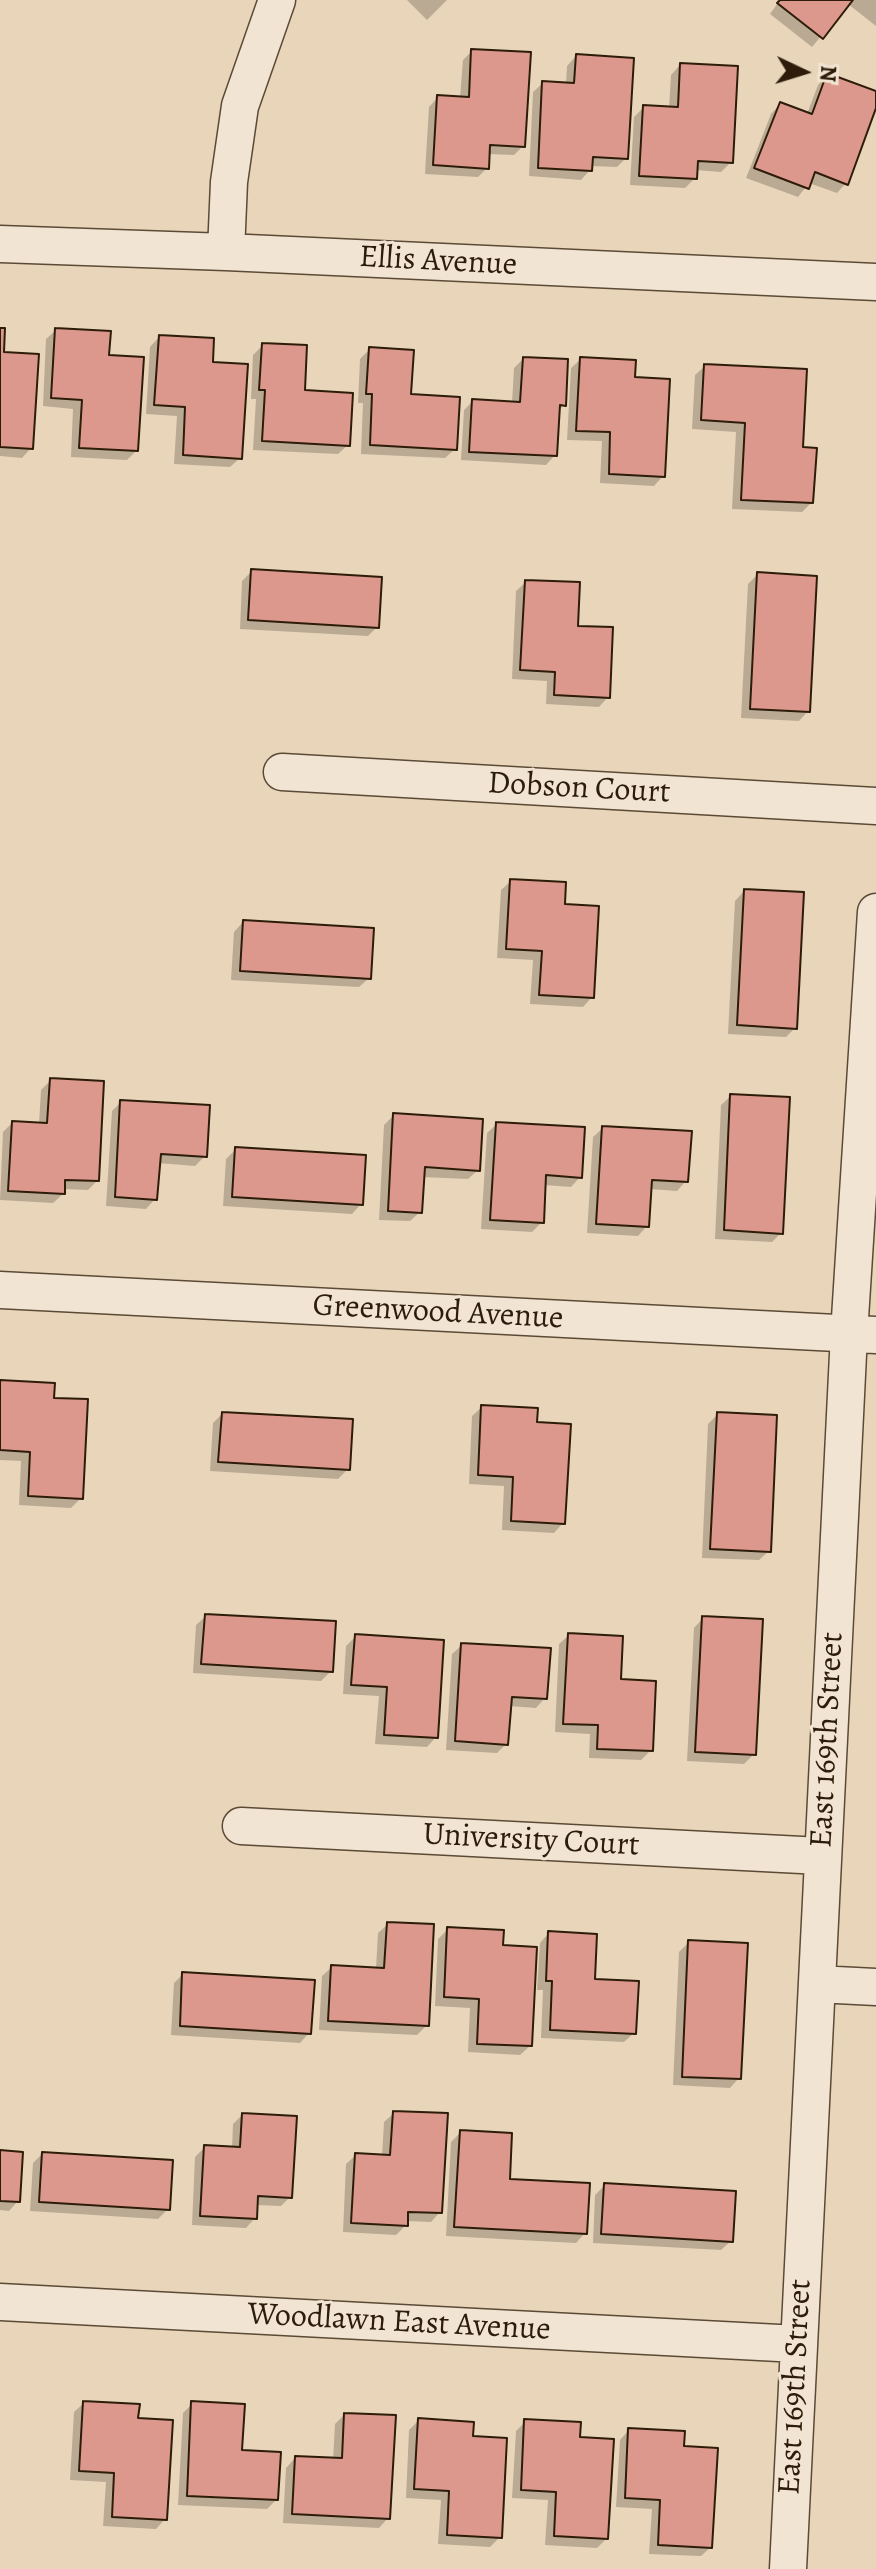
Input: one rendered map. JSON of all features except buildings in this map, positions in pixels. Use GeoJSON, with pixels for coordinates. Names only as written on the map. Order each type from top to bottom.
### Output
{"type":"FeatureCollection","features":[{"type":"Feature","properties":{"kind":"street"},"geometry":{"type":"LineString","coordinates":[[226,252],[229,182],[240,106],[277,0]]}},
{"type":"Feature","properties":{"kind":"street","name":"Ellis Avenue"},"geometry":{"type":"LineString","coordinates":[[0,244],[876,282]]}},
{"type":"Feature","properties":{"kind":"street","name":"Dobson Court"},"geometry":{"type":"LineString","coordinates":[[282,772],[876,806]]}},
{"type":"Feature","properties":{"kind":"street","name":"East 169th Street"},"geometry":{"type":"LineString","coordinates":[[788,2569],[821,1856],[862,1334],[876,912]]}},
{"type":"Feature","properties":{"kind":"street","name":"Greenwood Avenue"},"geometry":{"type":"LineString","coordinates":[[0,1290],[862,1334]]}},
{"type":"Feature","properties":{"kind":"street","name":"University Court"},"geometry":{"type":"LineString","coordinates":[[241,1826],[821,1856]]}},
{"type":"Feature","properties":{"kind":"street"},"geometry":{"type":"LineString","coordinates":[[817,1984],[876,1987]]}},
{"type":"Feature","properties":{"kind":"street","name":"Woodlawn East Avenue"},"geometry":{"type":"LineString","coordinates":[[0,2302],[798,2344]]}}]}
